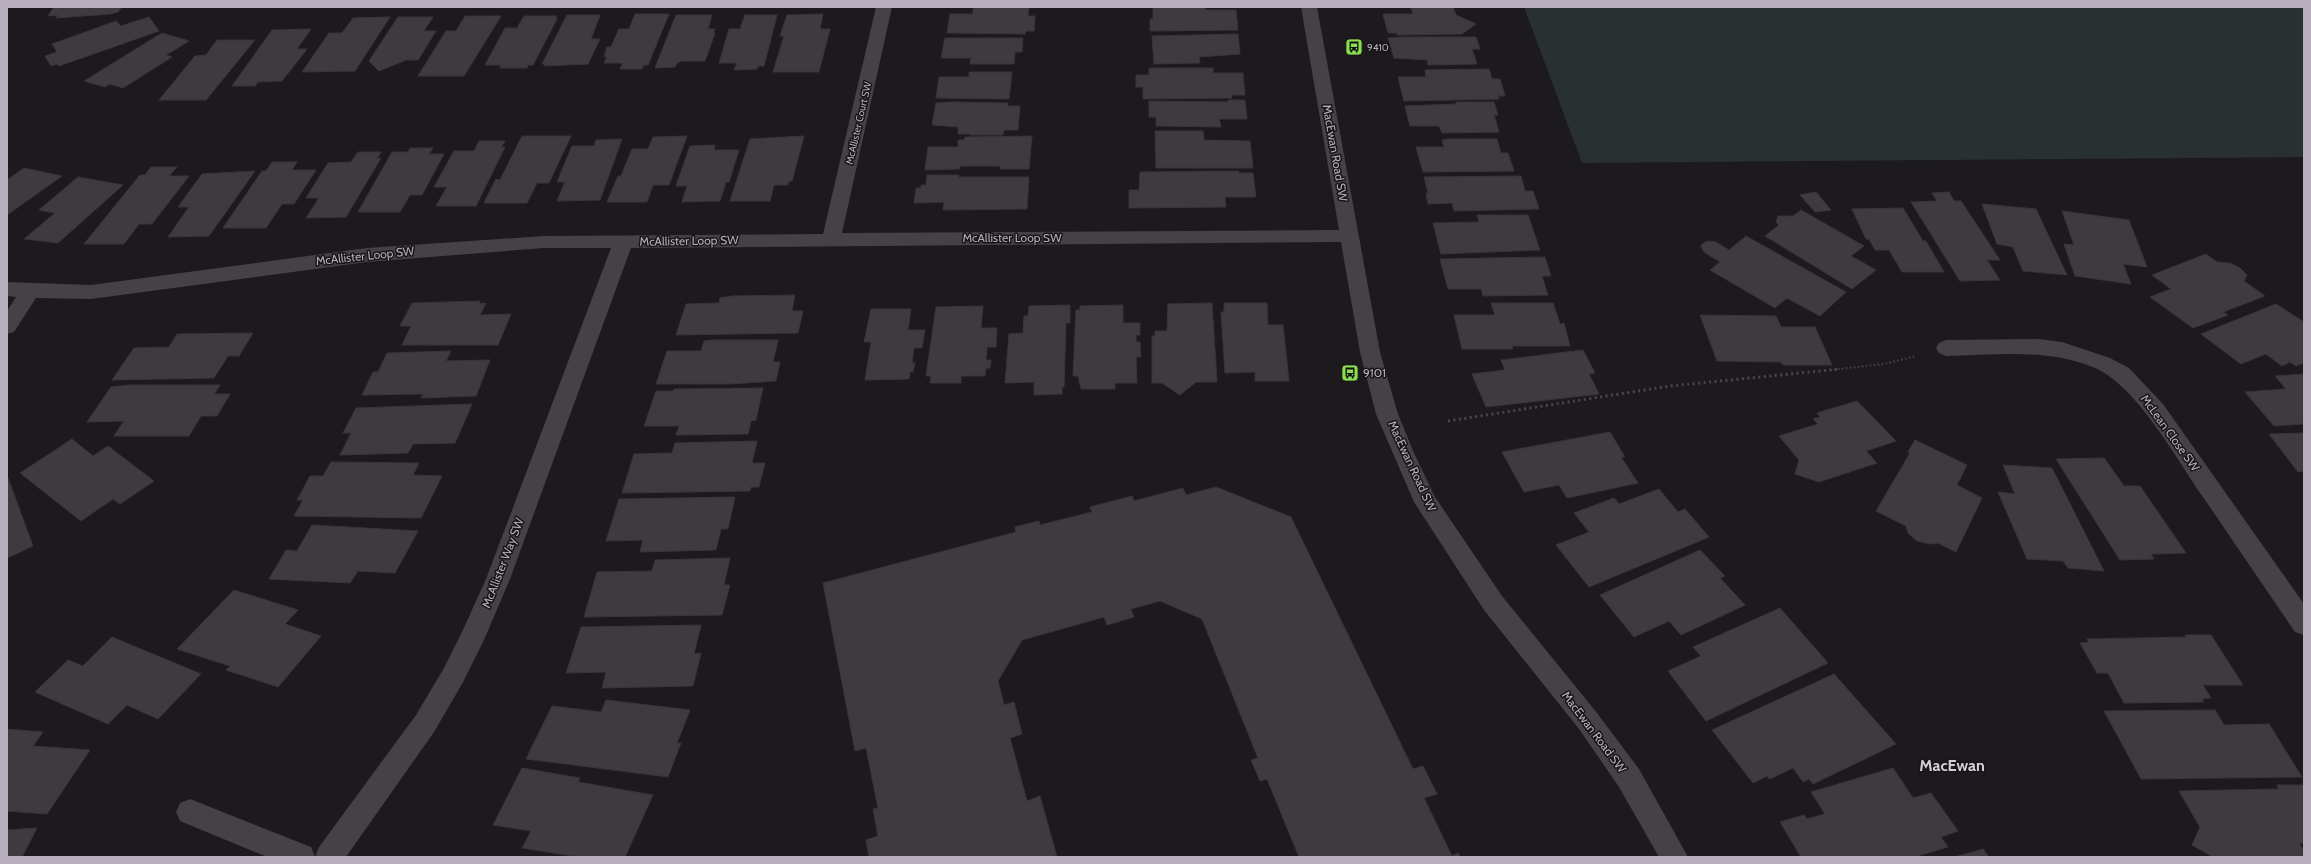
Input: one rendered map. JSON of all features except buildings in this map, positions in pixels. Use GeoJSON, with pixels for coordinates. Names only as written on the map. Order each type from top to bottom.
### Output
{"type":"FeatureCollection","features":[{"type":"Feature","properties":{"kind":"street","name":"McAllister Court SW"},"geometry":{"type":"LineString","coordinates":[[831,239],[884,7]]}},
{"type":"Feature","properties":{"kind":"street","name":"MacEwan Road SW"},"geometry":{"type":"LineString","coordinates":[[1310,7],[1370,352],[1387,414],[1426,502],[1493,603],[1588,721],[1629,778],[1674,857]]}},
{"type":"Feature","properties":{"kind":"street","name":"McAllister Loop SW"},"geometry":{"type":"LineString","coordinates":[[7,288],[30,291],[91,292],[345,258],[425,250],[544,242],[1350,236]]}},
{"type":"Feature","properties":{"kind":"street","name":"McAllister Way SW"},"geometry":{"type":"LineString","coordinates":[[329,857],[387,779],[422,728],[453,677],[477,628],[498,579],[622,242]]}},
{"type":"Feature","properties":{"kind":"street"},"geometry":{"type":"LineString","coordinates":[[7,327],[30,291]]}},
{"type":"Feature","properties":{"kind":"street","name":"McLean Close SW"},"geometry":{"type":"LineString","coordinates":[[1946,348],[2039,347],[2062,350],[2103,363],[2122,374],[2156,410],[2304,624]]}},
{"type":"Feature","properties":{"kind":"street"},"geometry":{"type":"LineString","coordinates":[[190,812],[301,857]]}},
{"type":"Feature","properties":{"kind":"path"},"geometry":{"type":"LineString","coordinates":[[1448,421],[1670,386],[1890,364],[1946,348]]}},
{"type":"Feature","properties":{"kind":"shaded area"},"geometry":{"type":"Polygon","coordinates":[[[1524,7],[2304,7],[2304,157],[1582,163],[1524,7]]]}},
{"type":"Feature","properties":{"kind":"place","name":"9410"},"geometry":{"type":"Point","coordinates":[1354,47]}},
{"type":"Feature","properties":{"kind":"place","name":"9101"},"geometry":{"type":"Point","coordinates":[1350,373]}},
{"type":"Feature","properties":{"kind":"district","name":"MacEwan"},"geometry":{"type":"Point","coordinates":[1952,765]}}]}
